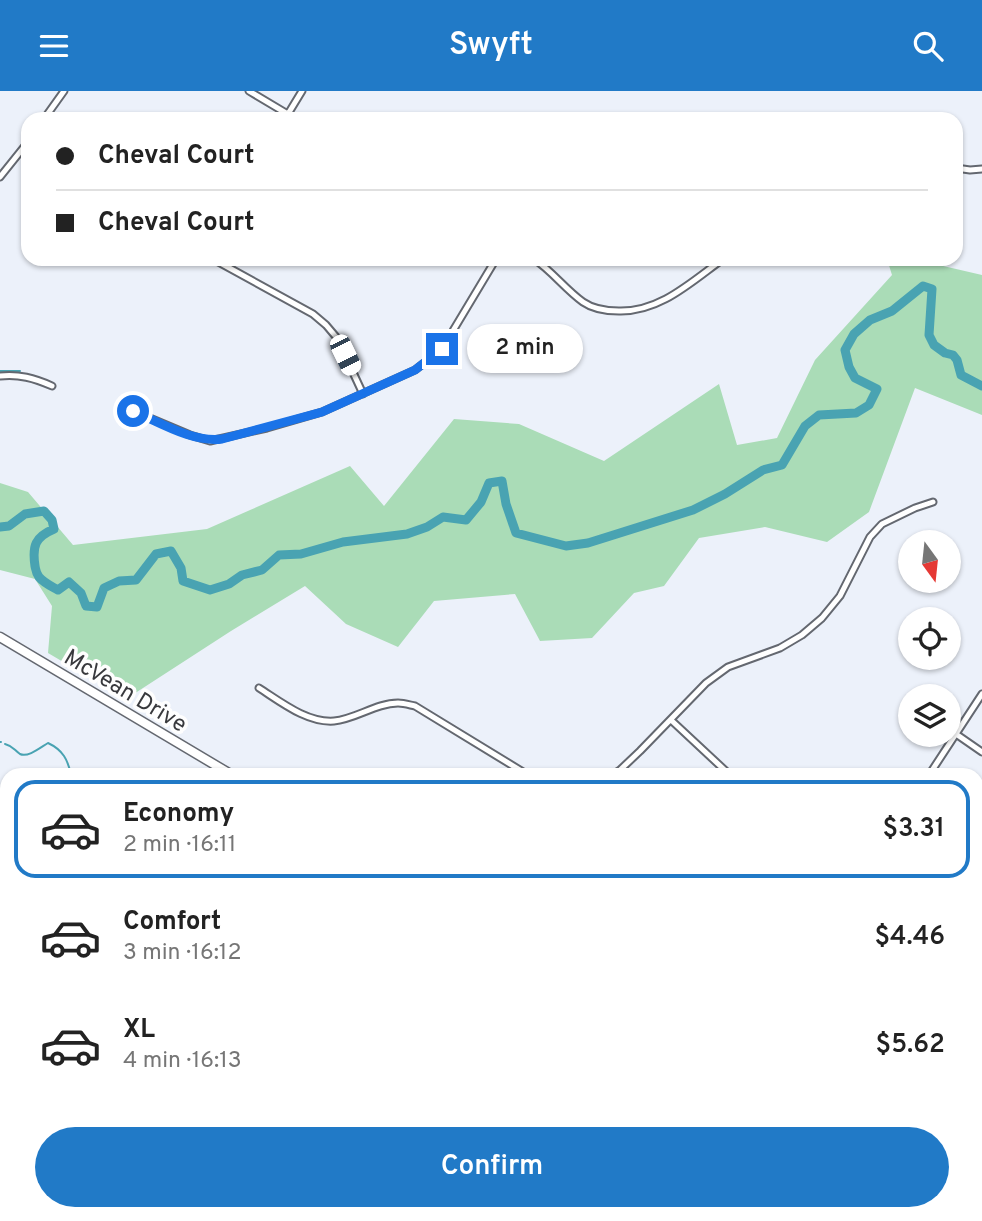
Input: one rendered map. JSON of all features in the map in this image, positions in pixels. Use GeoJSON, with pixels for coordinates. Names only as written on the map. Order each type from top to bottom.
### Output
{"type":"FeatureCollection","features":[{"type":"Feature","properties":{"kind":"main road","name":"McVean Drive"},"geometry":{"type":"LineString","coordinates":[[0,637],[220,768]]}},
{"type":"Feature","properties":{"kind":"street"},"geometry":{"type":"LineString","coordinates":[[49,112],[64,91]]}},
{"type":"Feature","properties":{"kind":"street"},"geometry":{"type":"LineString","coordinates":[[249,91],[285,112]]}},
{"type":"Feature","properties":{"kind":"street"},"geometry":{"type":"LineString","coordinates":[[289,112],[302,91]]}},
{"type":"Feature","properties":{"kind":"street"},"geometry":{"type":"LineString","coordinates":[[0,177],[21,151]]}},
{"type":"Feature","properties":{"kind":"street"},"geometry":{"type":"LineString","coordinates":[[963,169],[982,169]]}},
{"type":"Feature","properties":{"kind":"street"},"geometry":{"type":"LineString","coordinates":[[226,266],[313,314],[326,325],[337,338],[363,394]]}},
{"type":"Feature","properties":{"kind":"street"},"geometry":{"type":"LineString","coordinates":[[133,411],[210,441],[322,412],[415,370],[442,349],[492,266]]}},
{"type":"Feature","properties":{"kind":"street"},"geometry":{"type":"LineString","coordinates":[[544,266],[564,287],[585,303],[609,311],[638,311],[663,301],[713,266]]}},
{"type":"Feature","properties":{"kind":"street"},"geometry":{"type":"LineString","coordinates":[[0,376],[34,378],[52,386]]}},
{"type":"Feature","properties":{"kind":"street"},"geometry":{"type":"LineString","coordinates":[[620,768],[671,720],[705,683],[728,667],[780,648],[802,635],[822,618],[841,596],[870,537],[881,524],[933,502]]}},
{"type":"Feature","properties":{"kind":"street"},"geometry":{"type":"LineString","coordinates":[[259,688],[289,708],[321,720],[335,721],[397,703],[415,706],[513,767]]}},
{"type":"Feature","properties":{"kind":"street"},"geometry":{"type":"LineString","coordinates":[[961,726],[982,694]]}},
{"type":"Feature","properties":{"kind":"street"},"geometry":{"type":"LineString","coordinates":[[671,720],[722,768]]}},
{"type":"Feature","properties":{"kind":"street"},"geometry":{"type":"LineString","coordinates":[[961,737],[982,752]]}},
{"type":"Feature","properties":{"kind":"street"},"geometry":{"type":"LineString","coordinates":[[934,768],[947,747]]}},
{"type":"Feature","properties":{"kind":"green space"},"geometry":{"type":"Polygon","coordinates":[[[889,266],[943,266],[982,275],[982,415],[915,388],[869,512],[827,542],[765,527],[699,538],[664,586],[634,593],[592,638],[540,641],[515,594],[434,601],[398,647],[346,624],[305,586],[126,699],[48,653],[52,606],[35,579],[0,570],[0,483],[28,492],[73,545],[207,529],[350,466],[384,506],[454,419],[519,424],[604,461],[719,384],[737,445],[777,438],[815,360],[892,275],[889,266]]]}},
{"type":"Feature","properties":{"kind":"waterway"},"geometry":{"type":"LineString","coordinates":[[0,527],[9,526],[25,514],[44,511],[52,520],[54,529],[36,543],[34,559],[37,574],[58,590],[69,582],[81,593],[86,606],[97,607],[104,588],[119,581],[136,580],[156,554],[171,551],[181,568],[183,581],[210,590],[229,584],[242,575],[262,570],[279,555],[301,554],[343,542],[407,534],[427,527],[443,517],[466,520],[481,502],[489,483],[502,481],[506,504],[516,533],[566,546],[588,543],[693,510],[763,470],[782,465],[805,426],[819,415],[856,413],[869,405],[877,389],[855,378],[845,350],[854,334],[870,320],[892,311],[923,286],[932,289],[929,335],[934,345],[953,355],[961,375],[982,386]]}},
{"type":"Feature","properties":{"kind":"waterway"},"geometry":{"type":"LineString","coordinates":[[0,371],[20,371]]}},
{"type":"Feature","properties":{"kind":"waterway"},"geometry":{"type":"LineString","coordinates":[[5,744],[20,754],[27,755],[48,743],[64,756],[69,768]]}},
{"type":"Feature","properties":{"kind":"route"},"geometry":{"type":"LineString","coordinates":[[133,411],[190,435],[210,441],[222,439],[322,412],[415,370],[442,349]]}}]}
